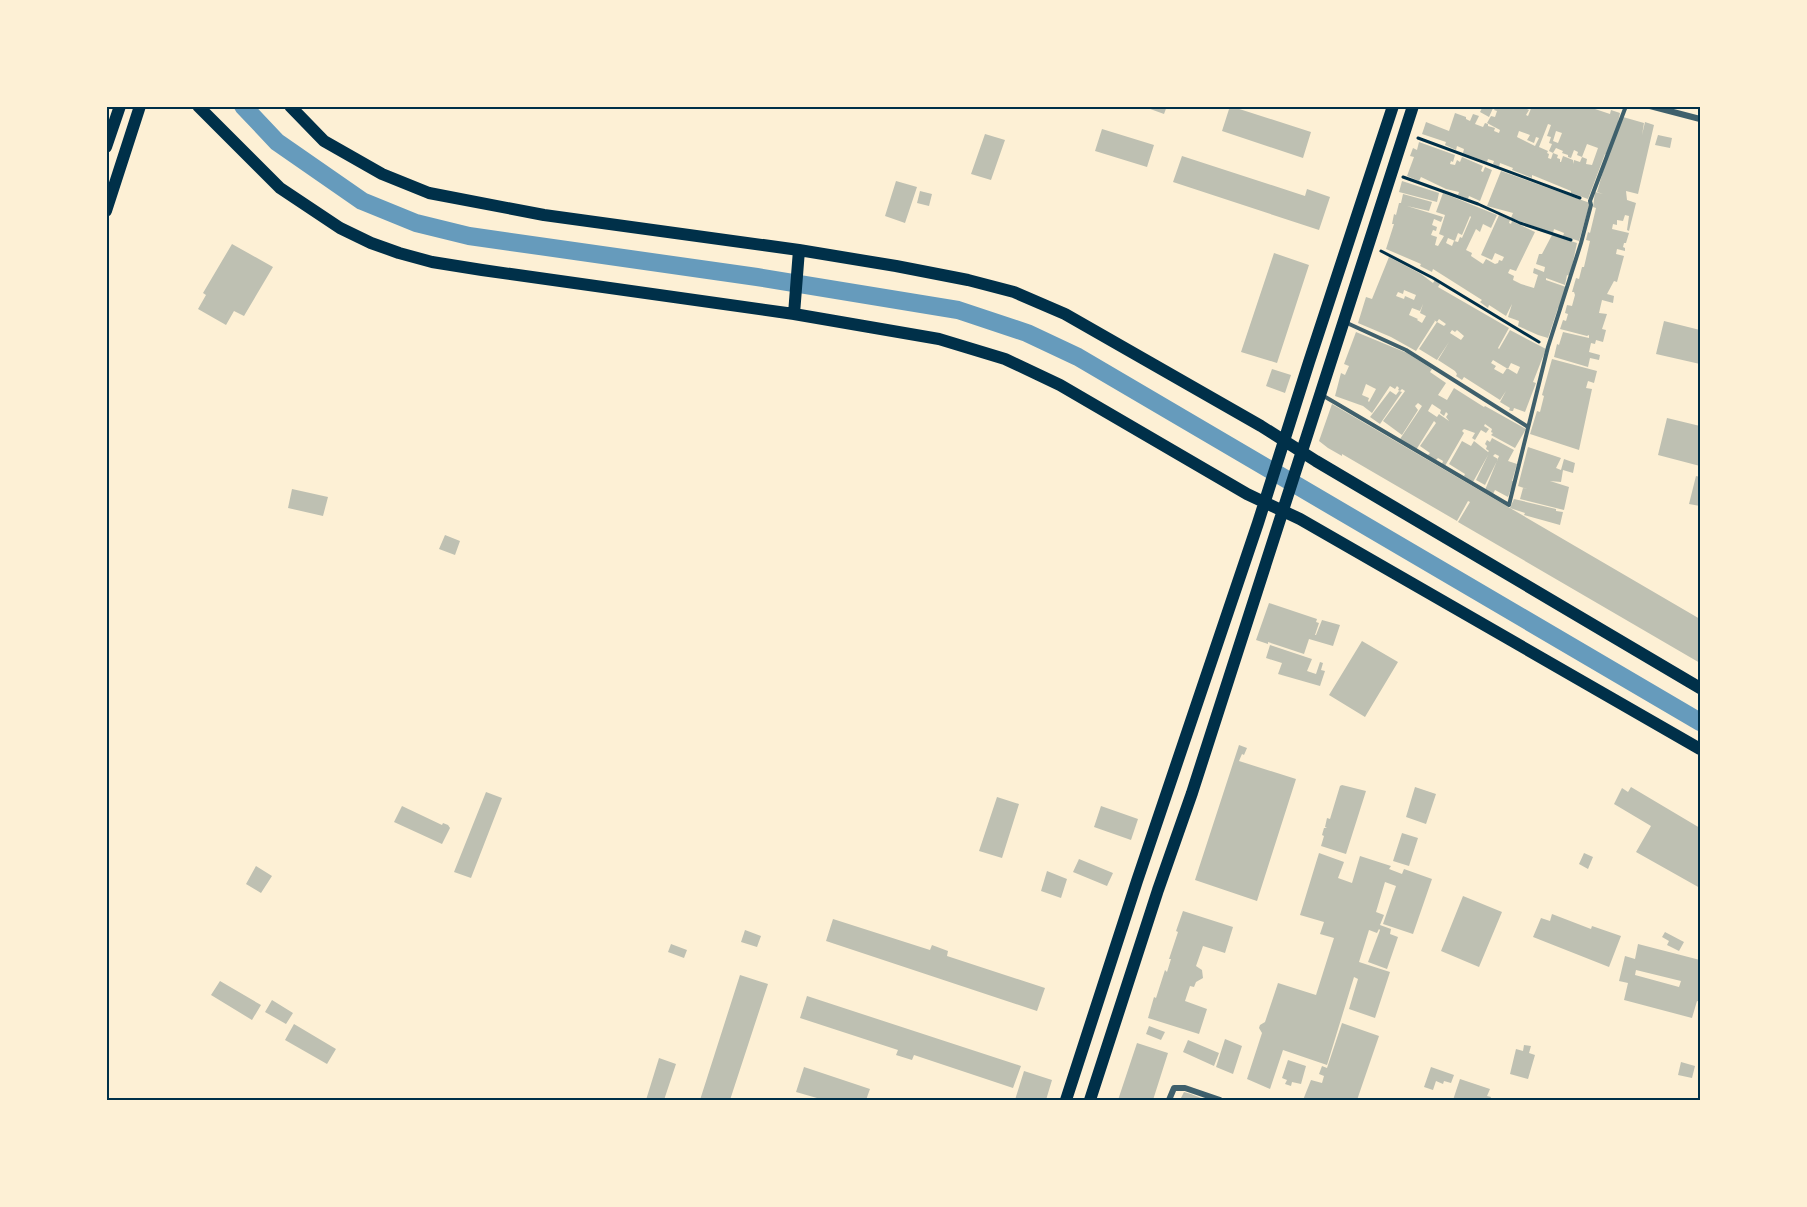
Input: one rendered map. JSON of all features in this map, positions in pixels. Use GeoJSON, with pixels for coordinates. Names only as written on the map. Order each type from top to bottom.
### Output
{"type":"FeatureCollection","features":[{"type":"Feature","properties":{"kind":"main road"},"geometry":{"type":"LineString","coordinates":[[106,147],[120,106]]}},
{"type":"Feature","properties":{"kind":"main road"},"geometry":{"type":"LineString","coordinates":[[106,211],[140,106]]}},
{"type":"Feature","properties":{"kind":"main road"},"geometry":{"type":"LineString","coordinates":[[198,106],[280,188],[340,228],[399,253],[432,262],[482,270],[795,309],[939,339],[1005,359],[1060,385],[1247,494],[1300,519],[1701,750]]}},
{"type":"Feature","properties":{"kind":"main road"},"geometry":{"type":"LineString","coordinates":[[290,106],[324,141],[382,174],[429,193],[544,215],[799,256],[968,280],[1014,292],[1065,314],[1701,688]]}},
{"type":"Feature","properties":{"kind":"main road"},"geometry":{"type":"LineString","coordinates":[[1066,1101],[1393,106]]}},
{"type":"Feature","properties":{"kind":"main road"},"geometry":{"type":"LineString","coordinates":[[1090,1101],[1192,793],[1413,106]]}},
{"type":"Feature","properties":{"kind":"main road"},"geometry":{"type":"LineString","coordinates":[[795,309],[799,256]]}},
{"type":"Feature","properties":{"kind":"main road"},"geometry":{"type":"LineString","coordinates":[[1137,881],[1158,890]]}},
{"type":"Feature","properties":{"kind":"street"},"geometry":{"type":"LineString","coordinates":[[1650,106],[1701,119]]}},
{"type":"Feature","properties":{"kind":"street"},"geometry":{"type":"LineString","coordinates":[[1169,1101],[1174,1088],[1185,1088],[1220,1101]]}},
{"type":"Feature","properties":{"kind":"lane"},"geometry":{"type":"LineString","coordinates":[[1321,394],[1509,505],[1548,347],[1581,243],[1591,205],[1590,201],[1626,106]]}},
{"type":"Feature","properties":{"kind":"lane"},"geometry":{"type":"LineString","coordinates":[[1344,322],[1406,350],[1528,428]]}},
{"type":"Feature","properties":{"kind":"path"},"geometry":{"type":"LineString","coordinates":[[1405,133],[1590,201]]}},
{"type":"Feature","properties":{"kind":"path"},"geometry":{"type":"LineString","coordinates":[[1392,173],[1478,204],[1511,219],[1581,243]]}},
{"type":"Feature","properties":{"kind":"path"},"geometry":{"type":"LineString","coordinates":[[1368,245],[1433,278],[1548,347]]}},
{"type":"Feature","properties":{"kind":"building"},"geometry":{"type":"Polygon","coordinates":[[[1142,106],[1167,106],[1164,114],[1142,106]]]}},
{"type":"Feature","properties":{"kind":"building"},"geometry":{"type":"Polygon","coordinates":[[[1230,106],[1311,132],[1303,158],[1222,131],[1230,106]]]}},
{"type":"Feature","properties":{"kind":"building"},"geometry":{"type":"Polygon","coordinates":[[[1483,106],[1494,106],[1489,117],[1480,112],[1483,106]]]}},
{"type":"Feature","properties":{"kind":"building"},"geometry":{"type":"Polygon","coordinates":[[[1521,106],[1529,110],[1526,115],[1528,116],[1532,106],[1586,106],[1610,114],[1611,110],[1620,113],[1607,155],[1605,154],[1588,199],[1532,175],[1532,178],[1512,170],[1513,168],[1500,163],[1499,167],[1493,164],[1494,161],[1488,159],[1487,162],[1463,153],[1464,149],[1457,146],[1456,150],[1445,145],[1446,142],[1422,134],[1426,122],[1449,131],[1455,113],[1470,121],[1473,114],[1479,116],[1475,124],[1483,127],[1485,123],[1488,124],[1499,133],[1500,130],[1487,123],[1491,116],[1495,117],[1496,107],[1521,106]],[[1548,124],[1539,147],[1548,151],[1548,158],[1551,159],[1553,153],[1549,151],[1552,144],[1549,143],[1551,137],[1547,136],[1551,125],[1548,124]],[[1519,131],[1517,137],[1535,146],[1539,138],[1536,137],[1534,143],[1527,140],[1530,135],[1519,131]],[[1556,131],[1553,141],[1558,143],[1562,133],[1556,131]],[[1587,144],[1582,157],[1587,159],[1586,164],[1592,165],[1598,148],[1587,144]],[[1556,148],[1553,153],[1558,155],[1560,162],[1563,156],[1573,160],[1573,164],[1574,160],[1580,162],[1582,157],[1577,155],[1578,152],[1574,150],[1571,158],[1556,148]]]}},
{"type":"Feature","properties":{"kind":"building"},"geometry":{"type":"Polygon","coordinates":[[[1623,117],[1644,123],[1642,135],[1645,122],[1654,125],[1638,194],[1626,191],[1627,200],[1636,203],[1629,231],[1627,230],[1629,216],[1625,215],[1623,221],[1617,220],[1617,225],[1613,224],[1612,229],[1629,233],[1623,247],[1625,251],[1617,249],[1616,254],[1624,256],[1617,282],[1614,281],[1607,294],[1614,296],[1613,303],[1602,300],[1599,313],[1607,314],[1602,329],[1606,330],[1603,342],[1596,340],[1595,344],[1591,343],[1589,352],[1600,355],[1599,360],[1590,358],[1588,367],[1554,357],[1563,332],[1589,338],[1589,335],[1560,329],[1563,320],[1566,321],[1567,305],[1572,306],[1575,295],[1572,292],[1576,278],[1579,279],[1582,267],[1584,267],[1590,241],[1586,240],[1596,208],[1593,207],[1595,192],[1603,194],[1597,192],[1623,117]]]}},
{"type":"Feature","properties":{"kind":"building"},"geometry":{"type":"Polygon","coordinates":[[[1102,129],[1154,145],[1147,167],[1095,151],[1102,129]]]}},
{"type":"Feature","properties":{"kind":"building"},"geometry":{"type":"Polygon","coordinates":[[[985,134],[1005,140],[991,180],[971,174],[985,134]]]}},
{"type":"Feature","properties":{"kind":"building"},"geometry":{"type":"Polygon","coordinates":[[[1658,135],[1672,138],[1670,148],[1655,145],[1658,135]]]}},
{"type":"Feature","properties":{"kind":"building"},"geometry":{"type":"Polygon","coordinates":[[[1419,142],[1455,155],[1450,164],[1455,165],[1462,157],[1483,166],[1481,171],[1483,172],[1485,167],[1492,170],[1480,201],[1469,196],[1468,199],[1458,195],[1459,192],[1446,189],[1421,177],[1419,181],[1407,176],[1414,157],[1410,156],[1413,148],[1417,150],[1419,142]]]}},
{"type":"Feature","properties":{"kind":"building"},"geometry":{"type":"Polygon","coordinates":[[[1182,156],[1305,196],[1307,189],[1330,197],[1319,230],[1173,182],[1182,156]]]}},
{"type":"Feature","properties":{"kind":"building"},"geometry":{"type":"Polygon","coordinates":[[[1501,171],[1590,203],[1579,241],[1563,236],[1564,233],[1554,229],[1553,233],[1511,218],[1513,213],[1487,206],[1501,171]]]}},
{"type":"Feature","properties":{"kind":"building"},"geometry":{"type":"Polygon","coordinates":[[[896,181],[917,187],[905,223],[885,216],[896,181]]]}},
{"type":"Feature","properties":{"kind":"building"},"geometry":{"type":"Polygon","coordinates":[[[1402,181],[1439,193],[1437,202],[1399,192],[1402,181]]]}},
{"type":"Feature","properties":{"kind":"building"},"geometry":{"type":"Polygon","coordinates":[[[920,191],[932,194],[929,206],[917,203],[920,191]]]}},
{"type":"Feature","properties":{"kind":"building"},"geometry":{"type":"Polygon","coordinates":[[[1443,193],[1497,215],[1491,228],[1483,224],[1480,232],[1476,229],[1466,250],[1483,264],[1486,259],[1495,264],[1498,263],[1504,257],[1495,253],[1492,260],[1481,255],[1499,215],[1510,220],[1511,224],[1512,221],[1535,232],[1516,271],[1510,269],[1508,273],[1514,276],[1513,280],[1534,288],[1538,275],[1533,273],[1534,268],[1544,272],[1545,267],[1536,264],[1539,254],[1542,254],[1552,235],[1577,243],[1570,276],[1567,275],[1565,285],[1546,278],[1546,280],[1566,287],[1548,338],[1518,326],[1519,321],[1508,317],[1512,304],[1506,316],[1489,305],[1488,308],[1480,302],[1482,300],[1433,269],[1432,272],[1420,266],[1421,264],[1386,249],[1394,224],[1392,224],[1394,214],[1396,215],[1403,194],[1432,202],[1429,211],[1407,206],[1443,217],[1441,222],[1434,219],[1432,225],[1437,227],[1431,235],[1437,237],[1435,245],[1438,246],[1444,236],[1439,234],[1445,215],[1436,212],[1443,193]],[[1471,217],[1462,235],[1458,233],[1455,241],[1448,238],[1446,243],[1452,246],[1454,241],[1458,242],[1460,237],[1462,238],[1471,217]]]}},
{"type":"Feature","properties":{"kind":"building"},"geometry":{"type":"Polygon","coordinates":[[[232,244],[273,267],[244,316],[234,311],[226,325],[198,309],[206,295],[203,293],[232,244]]]}},
{"type":"Feature","properties":{"kind":"building"},"geometry":{"type":"Polygon","coordinates":[[[1274,253],[1309,265],[1277,363],[1241,352],[1274,253]]]}},
{"type":"Feature","properties":{"kind":"building"},"geometry":{"type":"Polygon","coordinates":[[[1389,257],[1433,283],[1435,280],[1440,284],[1438,287],[1509,328],[1499,349],[1510,330],[1546,349],[1533,382],[1536,383],[1525,412],[1514,408],[1511,411],[1500,402],[1506,391],[1500,400],[1464,377],[1462,380],[1456,376],[1455,371],[1438,360],[1449,342],[1437,360],[1419,349],[1437,322],[1434,320],[1416,351],[1358,323],[1366,297],[1372,299],[1389,257]],[[1404,290],[1403,294],[1398,292],[1396,296],[1404,299],[1405,296],[1414,300],[1416,295],[1404,290]],[[1423,304],[1420,311],[1412,308],[1409,315],[1422,323],[1426,316],[1420,313],[1423,304]],[[1439,319],[1437,322],[1444,326],[1446,324],[1439,319]],[[1452,330],[1450,333],[1461,340],[1464,336],[1457,330],[1455,332],[1452,330]],[[1493,360],[1491,363],[1496,366],[1494,369],[1503,374],[1507,368],[1493,360]],[[1511,363],[1508,369],[1517,374],[1520,367],[1511,363]]]}},
{"type":"Feature","properties":{"kind":"building"},"geometry":{"type":"Polygon","coordinates":[[[1664,321],[1700,330],[1700,364],[1656,354],[1664,321]]]}},
{"type":"Feature","properties":{"kind":"building"},"geometry":{"type":"Polygon","coordinates":[[[1356,332],[1407,353],[1432,369],[1430,372],[1446,383],[1438,395],[1447,400],[1454,388],[1526,429],[1515,448],[1491,435],[1492,429],[1485,424],[1484,426],[1489,429],[1486,433],[1481,430],[1475,440],[1472,438],[1475,433],[1464,429],[1462,431],[1464,433],[1445,466],[1438,458],[1435,461],[1427,456],[1430,453],[1420,446],[1436,423],[1434,421],[1416,450],[1400,439],[1422,406],[1418,403],[1415,406],[1418,410],[1402,435],[1383,421],[1405,391],[1402,389],[1400,391],[1397,386],[1395,389],[1390,386],[1372,413],[1363,406],[1335,396],[1341,373],[1345,375],[1349,366],[1344,364],[1356,332]],[[1366,384],[1362,395],[1369,398],[1369,402],[1376,389],[1366,384]],[[1432,404],[1428,411],[1437,417],[1439,414],[1449,421],[1446,412],[1444,416],[1440,413],[1441,410],[1432,404]]]}},
{"type":"Feature","properties":{"kind":"building"},"geometry":{"type":"Polygon","coordinates":[[[1552,359],[1597,371],[1594,383],[1588,381],[1586,388],[1592,389],[1579,450],[1530,434],[1537,411],[1540,412],[1544,396],[1542,395],[1552,359]]]}},
{"type":"Feature","properties":{"kind":"building"},"geometry":{"type":"Polygon","coordinates":[[[1272,369],[1291,375],[1285,393],[1266,386],[1272,369]]]}},
{"type":"Feature","properties":{"kind":"building"},"geometry":{"type":"Polygon","coordinates":[[[1390,391],[1396,395],[1399,391],[1402,392],[1380,424],[1370,417],[1390,391]]]}},
{"type":"Feature","properties":{"kind":"building"},"geometry":{"type":"Polygon","coordinates":[[[1332,404],[1700,619],[1700,663],[1458,522],[1470,502],[1468,501],[1457,521],[1328,448],[1319,441],[1332,404]]]}},
{"type":"Feature","properties":{"kind":"building"},"geometry":{"type":"Polygon","coordinates":[[[1667,418],[1700,426],[1700,466],[1658,455],[1667,418]]]}},
{"type":"Feature","properties":{"kind":"building"},"geometry":{"type":"Polygon","coordinates":[[[1492,438],[1514,450],[1508,461],[1517,464],[1508,497],[1495,490],[1493,494],[1485,490],[1497,462],[1485,485],[1476,480],[1488,455],[1473,482],[1449,464],[1462,441],[1471,446],[1474,441],[1488,452],[1485,444],[1492,438]]]}},
{"type":"Feature","properties":{"kind":"building"},"geometry":{"type":"Polygon","coordinates":[[[1528,447],[1561,458],[1556,468],[1561,470],[1564,459],[1575,463],[1573,473],[1563,470],[1561,482],[1550,481],[1569,487],[1564,510],[1520,499],[1523,488],[1527,489],[1518,486],[1528,447]]]}},
{"type":"Feature","properties":{"kind":"building"},"geometry":{"type":"Polygon","coordinates":[[[1696,476],[1700,477],[1700,506],[1689,504],[1696,476]]]}},
{"type":"Feature","properties":{"kind":"building"},"geometry":{"type":"Polygon","coordinates":[[[292,489],[328,497],[323,516],[288,508],[292,489]]]}},
{"type":"Feature","properties":{"kind":"building"},"geometry":{"type":"Polygon","coordinates":[[[1514,499],[1563,512],[1560,525],[1524,515],[1525,513],[1510,508],[1514,499]]]}},
{"type":"Feature","properties":{"kind":"building"},"geometry":{"type":"Polygon","coordinates":[[[445,535],[460,541],[455,555],[439,549],[445,535]]]}},
{"type":"Feature","properties":{"kind":"building"},"geometry":{"type":"Polygon","coordinates":[[[1269,603],[1317,619],[1316,622],[1319,623],[1315,635],[1322,620],[1340,625],[1333,646],[1309,639],[1304,654],[1256,640],[1269,603]]]}},
{"type":"Feature","properties":{"kind":"building"},"geometry":{"type":"Polygon","coordinates":[[[1362,641],[1398,662],[1365,717],[1329,695],[1362,641]]]}},
{"type":"Feature","properties":{"kind":"building"},"geometry":{"type":"Polygon","coordinates":[[[1270,645],[1312,659],[1307,671],[1316,674],[1320,662],[1323,663],[1321,670],[1325,671],[1320,686],[1278,674],[1282,663],[1266,658],[1270,645]]]}},
{"type":"Feature","properties":{"kind":"building"},"geometry":{"type":"Polygon","coordinates":[[[1239,745],[1247,748],[1239,761],[1296,779],[1257,901],[1195,880],[1239,745]]]}},
{"type":"Feature","properties":{"kind":"building"},"geometry":{"type":"Polygon","coordinates":[[[1342,785],[1366,791],[1346,854],[1321,846],[1324,828],[1327,828],[1325,827],[1327,818],[1330,819],[1342,785]]]}},
{"type":"Feature","properties":{"kind":"building"},"geometry":{"type":"Polygon","coordinates":[[[1415,787],[1436,794],[1426,824],[1406,817],[1415,787]]]}},
{"type":"Feature","properties":{"kind":"building"},"geometry":{"type":"Polygon","coordinates":[[[1631,787],[1700,828],[1700,888],[1636,852],[1651,826],[1614,804],[1622,788],[1628,792],[1631,787]]]}},
{"type":"Feature","properties":{"kind":"building"},"geometry":{"type":"Polygon","coordinates":[[[486,792],[502,798],[471,878],[454,872],[486,792]]]}},
{"type":"Feature","properties":{"kind":"building"},"geometry":{"type":"Polygon","coordinates":[[[997,797],[1019,804],[1002,858],[979,851],[997,797]]]}},
{"type":"Feature","properties":{"kind":"building"},"geometry":{"type":"Polygon","coordinates":[[[402,806],[442,825],[443,823],[448,825],[450,828],[442,844],[394,822],[402,806]]]}},
{"type":"Feature","properties":{"kind":"building"},"geometry":{"type":"Polygon","coordinates":[[[1101,806],[1138,819],[1131,840],[1094,827],[1101,806]]]}},
{"type":"Feature","properties":{"kind":"building"},"geometry":{"type":"Polygon","coordinates":[[[1402,833],[1418,838],[1409,866],[1393,861],[1402,833]]]}},
{"type":"Feature","properties":{"kind":"building"},"geometry":{"type":"Polygon","coordinates":[[[1319,853],[1344,862],[1338,878],[1352,883],[1360,856],[1391,866],[1389,869],[1402,874],[1404,869],[1432,879],[1413,934],[1383,924],[1396,886],[1385,882],[1376,912],[1384,915],[1380,925],[1391,929],[1390,934],[1398,937],[1387,969],[1368,962],[1380,930],[1377,933],[1369,930],[1359,962],[1390,972],[1375,1018],[1349,1009],[1358,979],[1354,977],[1327,1065],[1283,1050],[1270,1089],[1247,1079],[1262,1033],[1260,1025],[1265,1022],[1278,983],[1316,995],[1334,938],[1320,934],[1324,922],[1300,915],[1319,853]]]}},
{"type":"Feature","properties":{"kind":"building"},"geometry":{"type":"Polygon","coordinates":[[[1584,853],[1593,857],[1588,869],[1579,864],[1584,853]]]}},
{"type":"Feature","properties":{"kind":"building"},"geometry":{"type":"Polygon","coordinates":[[[1079,859],[1113,873],[1107,886],[1073,872],[1079,859]]]}},
{"type":"Feature","properties":{"kind":"building"},"geometry":{"type":"Polygon","coordinates":[[[256,866],[272,876],[261,893],[246,884],[256,866]]]}},
{"type":"Feature","properties":{"kind":"building"},"geometry":{"type":"Polygon","coordinates":[[[1047,871],[1067,879],[1061,898],[1041,891],[1047,871]]]}},
{"type":"Feature","properties":{"kind":"building"},"geometry":{"type":"Polygon","coordinates":[[[1463,896],[1502,912],[1479,967],[1441,951],[1463,896]]]}},
{"type":"Feature","properties":{"kind":"building"},"geometry":{"type":"Polygon","coordinates":[[[1183,911],[1233,927],[1225,953],[1203,946],[1196,966],[1202,970],[1203,978],[1196,982],[1194,987],[1190,986],[1185,1001],[1207,1009],[1199,1034],[1148,1018],[1165,970],[1167,972],[1183,911]]]}},
{"type":"Feature","properties":{"kind":"building"},"geometry":{"type":"Polygon","coordinates":[[[1552,914],[1591,929],[1592,926],[1621,936],[1609,967],[1533,937],[1541,918],[1550,921],[1552,914]]]}},
{"type":"Feature","properties":{"kind":"building"},"geometry":{"type":"Polygon","coordinates":[[[833,919],[930,950],[932,945],[948,951],[947,956],[1045,988],[1037,1011],[826,941],[833,919]]]}},
{"type":"Feature","properties":{"kind":"building"},"geometry":{"type":"Polygon","coordinates":[[[745,930],[761,936],[757,947],[741,942],[745,930]]]}},
{"type":"Feature","properties":{"kind":"building"},"geometry":{"type":"Polygon","coordinates":[[[1665,932],[1684,942],[1679,951],[1667,945],[1669,941],[1662,937],[1665,932]]]}},
{"type":"Feature","properties":{"kind":"building"},"geometry":{"type":"Polygon","coordinates":[[[671,944],[687,950],[684,958],[668,952],[671,944]]]}},
{"type":"Feature","properties":{"kind":"building"},"geometry":{"type":"Polygon","coordinates":[[[1638,944],[1700,960],[1700,1002],[1697,1001],[1692,1018],[1624,1000],[1628,983],[1619,981],[1625,956],[1635,959],[1638,944]],[[1636,970],[1635,975],[1679,987],[1681,981],[1636,970]]]}},
{"type":"Feature","properties":{"kind":"building"},"geometry":{"type":"Polygon","coordinates":[[[740,975],[768,984],[730,1100],[700,1100],[740,975]]]}},
{"type":"Feature","properties":{"kind":"building"},"geometry":{"type":"Polygon","coordinates":[[[220,981],[261,1005],[252,1020],[211,995],[220,981]]]}},
{"type":"Feature","properties":{"kind":"building"},"geometry":{"type":"Polygon","coordinates":[[[807,996],[1021,1066],[1013,1088],[914,1055],[912,1060],[896,1055],[898,1050],[800,1018],[807,996]]]}},
{"type":"Feature","properties":{"kind":"building"},"geometry":{"type":"Polygon","coordinates":[[[272,1000],[293,1013],[286,1024],[265,1012],[272,1000]]]}},
{"type":"Feature","properties":{"kind":"building"},"geometry":{"type":"Polygon","coordinates":[[[1342,1023],[1379,1036],[1357,1100],[1303,1100],[1311,1080],[1322,1083],[1324,1076],[1319,1074],[1322,1066],[1327,1068],[1342,1023]]]}},
{"type":"Feature","properties":{"kind":"building"},"geometry":{"type":"Polygon","coordinates":[[[294,1024],[336,1049],[327,1064],[285,1040],[294,1024]]]}},
{"type":"Feature","properties":{"kind":"building"},"geometry":{"type":"Polygon","coordinates":[[[1149,1026],[1165,1032],[1161,1040],[1146,1034],[1149,1026]]]}},
{"type":"Feature","properties":{"kind":"building"},"geometry":{"type":"Polygon","coordinates":[[[1225,1039],[1242,1046],[1233,1074],[1216,1067],[1225,1039]]]}},
{"type":"Feature","properties":{"kind":"building"},"geometry":{"type":"Polygon","coordinates":[[[1188,1040],[1219,1053],[1214,1066],[1183,1052],[1188,1040]]]}},
{"type":"Feature","properties":{"kind":"building"},"geometry":{"type":"Polygon","coordinates":[[[1137,1043],[1168,1053],[1153,1100],[1118,1100],[1137,1043]]]}},
{"type":"Feature","properties":{"kind":"building"},"geometry":{"type":"Polygon","coordinates":[[[1524,1045],[1531,1046],[1529,1053],[1535,1055],[1528,1079],[1510,1074],[1516,1049],[1523,1051],[1524,1045]]]}},
{"type":"Feature","properties":{"kind":"building"},"geometry":{"type":"Polygon","coordinates":[[[659,1058],[676,1064],[664,1100],[646,1100],[659,1058]]]}},
{"type":"Feature","properties":{"kind":"building"},"geometry":{"type":"Polygon","coordinates":[[[1288,1060],[1306,1066],[1301,1084],[1292,1082],[1291,1086],[1285,1084],[1287,1080],[1282,1078],[1288,1060]]]}},
{"type":"Feature","properties":{"kind":"building"},"geometry":{"type":"Polygon","coordinates":[[[1681,1062],[1695,1066],[1692,1078],[1678,1075],[1681,1062]]]}},
{"type":"Feature","properties":{"kind":"building"},"geometry":{"type":"Polygon","coordinates":[[[804,1067],[870,1089],[866,1100],[824,1100],[796,1092],[804,1067]]]}},
{"type":"Feature","properties":{"kind":"building"},"geometry":{"type":"Polygon","coordinates":[[[1431,1067],[1454,1075],[1451,1083],[1444,1081],[1443,1084],[1436,1081],[1433,1090],[1424,1087],[1431,1067]]]}},
{"type":"Feature","properties":{"kind":"building"},"geometry":{"type":"Polygon","coordinates":[[[1024,1071],[1052,1080],[1046,1100],[1015,1100],[1024,1071]]]}},
{"type":"Feature","properties":{"kind":"building"},"geometry":{"type":"Polygon","coordinates":[[[1460,1079],[1490,1089],[1487,1096],[1491,1097],[1490,1100],[1453,1100],[1460,1079]]]}},
{"type":"Feature","properties":{"kind":"building"},"geometry":{"type":"Polygon","coordinates":[[[1184,1092],[1191,1094],[1206,1100],[1180,1100],[1184,1092]]]}},
{"type":"Feature","properties":{"kind":"waterway"},"geometry":{"type":"LineString","coordinates":[[243,106],[277,142],[362,201],[416,223],[469,236],[757,277],[958,310],[1027,333],[1078,357],[1700,722]]}}]}
